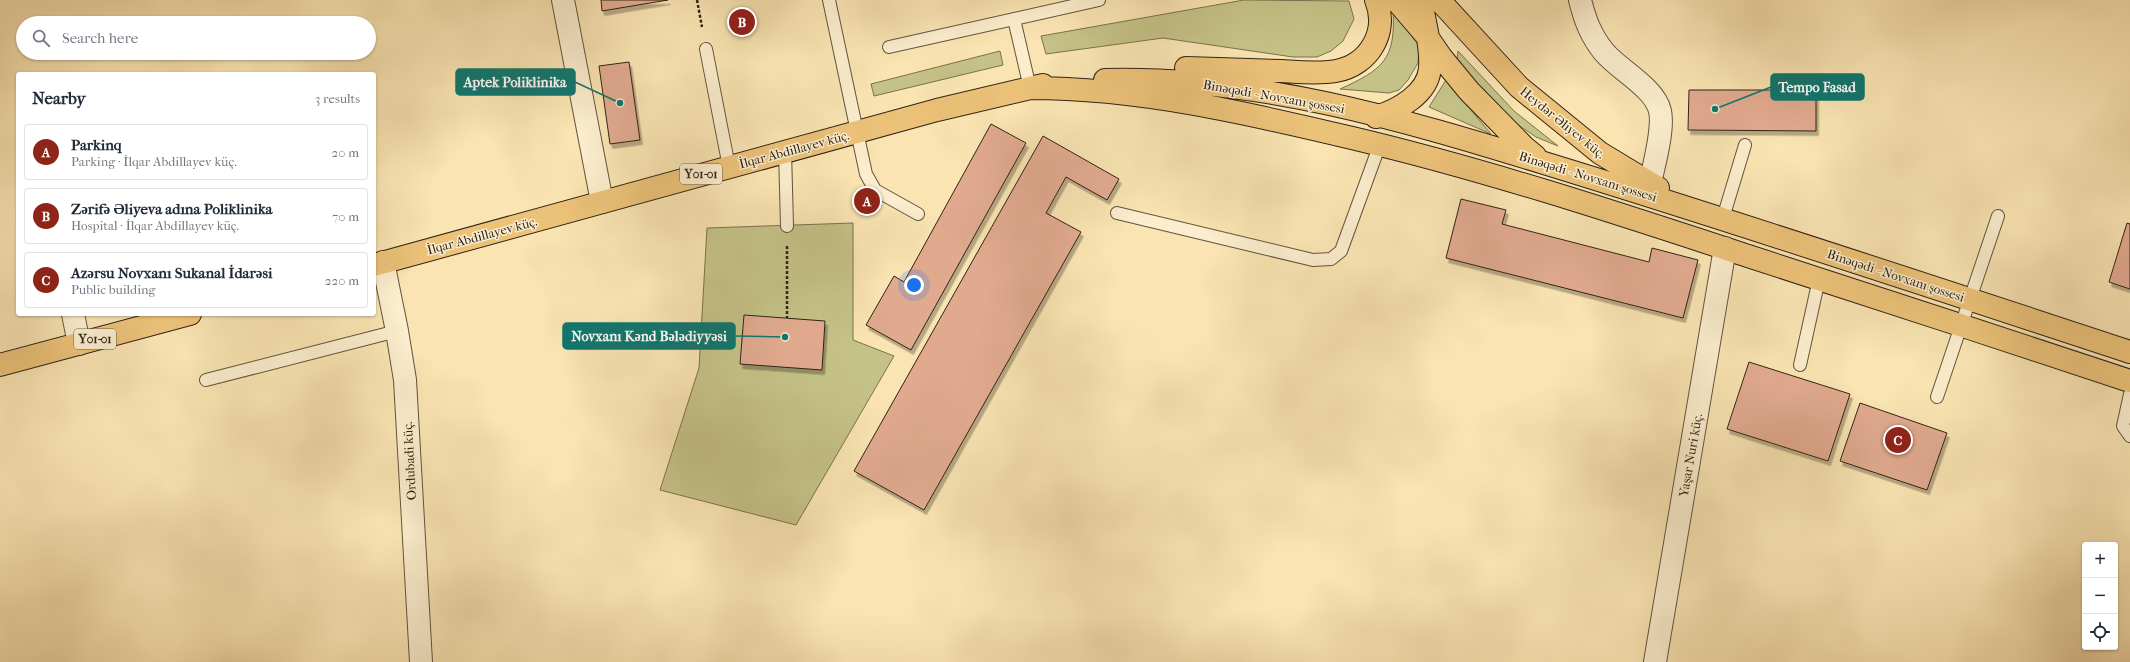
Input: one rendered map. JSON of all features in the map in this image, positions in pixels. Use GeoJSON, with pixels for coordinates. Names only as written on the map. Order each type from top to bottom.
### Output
{"type":"FeatureCollection","features":[{"type":"Feature","properties":{"kind":"main road"},"geometry":{"type":"LineString","coordinates":[[1030,88],[1081,77],[1160,68],[1311,73],[1336,71],[1354,65],[1369,52],[1377,40],[1380,24],[1376,0]]}},
{"type":"Feature","properties":{"kind":"main road"},"geometry":{"type":"LineString","coordinates":[[1396,0],[1426,35],[1441,58],[1469,91],[1519,142],[1544,163],[1592,194],[1639,219]]}},
{"type":"Feature","properties":{"kind":"main road"},"geometry":{"type":"LineString","coordinates":[[1287,123],[1344,122],[1382,115],[1402,107],[1418,92],[1428,77],[1430,56],[1421,0]]}},
{"type":"Feature","properties":{"kind":"main road","name":"Heydər Əliyev küç."},"geometry":{"type":"LineString","coordinates":[[1439,0],[1519,87],[1600,153],[1650,183],[1716,216]]}},
{"type":"Feature","properties":{"kind":"main road","name":"Binəqədi - Novxanı şossesi"},"geometry":{"type":"LineString","coordinates":[[1030,88],[1104,80],[1149,79],[1191,81],[1282,94],[1382,115],[1450,133],[1716,216],[2130,352]]}},
{"type":"Feature","properties":{"kind":"main road","name":"İlqar Abdillayev küç."},"geometry":{"type":"LineString","coordinates":[[378,263],[980,98],[1030,88]]}},
{"type":"Feature","properties":{"kind":"main road"},"geometry":{"type":"LineString","coordinates":[[1030,88],[1108,91],[1287,123],[1380,144],[1463,166],[1639,219]]}},
{"type":"Feature","properties":{"kind":"main road","name":"Binəqədi - Novxanı şossesi"},"geometry":{"type":"LineString","coordinates":[[1639,219],[2130,381]]}},
{"type":"Feature","properties":{"kind":"main road","name":"Y01-01"},"geometry":{"type":"LineString","coordinates":[[0,365],[183,316]]}},
{"type":"Feature","properties":{"kind":"street"},"geometry":{"type":"LineString","coordinates":[[563,0],[602,202]]}},
{"type":"Feature","properties":{"kind":"street"},"geometry":{"type":"LineString","coordinates":[[1580,0],[1589,31],[1605,53],[1655,98],[1660,112],[1657,151],[1650,183]]}},
{"type":"Feature","properties":{"kind":"street","name":"Yaşar Nuri küç."},"geometry":{"type":"LineString","coordinates":[[1655,662],[1725,248]]}},
{"type":"Feature","properties":{"kind":"street","name":"Ordubadi küç."},"geometry":{"type":"LineString","coordinates":[[378,263],[397,331],[405,380],[421,662]]}},
{"type":"Feature","properties":{"kind":"street"},"geometry":{"type":"LineString","coordinates":[[73,316],[79,344]]}},
{"type":"Feature","properties":{"kind":"lane"},"geometry":{"type":"LineString","coordinates":[[829,0],[866,174],[875,190],[918,214]]}},
{"type":"Feature","properties":{"kind":"lane"},"geometry":{"type":"LineString","coordinates":[[889,47],[1099,0]]}},
{"type":"Feature","properties":{"kind":"lane"},"geometry":{"type":"LineString","coordinates":[[1014,19],[1030,88]]}},
{"type":"Feature","properties":{"kind":"lane"},"geometry":{"type":"LineString","coordinates":[[706,49],[729,167]]}},
{"type":"Feature","properties":{"kind":"lane"},"geometry":{"type":"LineString","coordinates":[[1117,213],[1313,260],[1332,259],[1341,251],[1380,144]]}},
{"type":"Feature","properties":{"kind":"lane"},"geometry":{"type":"LineString","coordinates":[[1716,216],[1745,145]]}},
{"type":"Feature","properties":{"kind":"lane"},"geometry":{"type":"LineString","coordinates":[[785,152],[787,226]]}},
{"type":"Feature","properties":{"kind":"lane"},"geometry":{"type":"LineString","coordinates":[[1937,397],[1998,216]]}},
{"type":"Feature","properties":{"kind":"lane"},"geometry":{"type":"LineString","coordinates":[[1800,365],[1819,279]]}},
{"type":"Feature","properties":{"kind":"lane"},"geometry":{"type":"LineString","coordinates":[[206,380],[397,331]]}},
{"type":"Feature","properties":{"kind":"lane"},"geometry":{"type":"LineString","coordinates":[[2130,394],[2123,426],[2130,436]]}},
{"type":"Feature","properties":{"kind":"path"},"geometry":{"type":"LineString","coordinates":[[697,0],[706,49]]}},
{"type":"Feature","properties":{"kind":"path"},"geometry":{"type":"LineString","coordinates":[[787,226],[787,318]]}},
{"type":"Feature","properties":{"kind":"shaded area"},"geometry":{"type":"Polygon","coordinates":[[[1244,0],[1349,1],[1354,19],[1343,41],[1331,51],[1317,57],[1293,57],[1163,38],[1046,54],[1041,36],[1244,0]]]}},
{"type":"Feature","properties":{"kind":"shaded area"},"geometry":{"type":"Polygon","coordinates":[[[1393,11],[1419,46],[1418,63],[1408,80],[1399,90],[1389,93],[1340,89],[1366,76],[1376,69],[1383,61],[1389,52],[1392,41],[1393,11]]]}},
{"type":"Feature","properties":{"kind":"shaded area"},"geometry":{"type":"Polygon","coordinates":[[[1000,51],[1003,65],[874,96],[871,84],[1000,51]]]}},
{"type":"Feature","properties":{"kind":"shaded area"},"geometry":{"type":"Polygon","coordinates":[[[1458,51],[1514,111],[1558,146],[1536,137],[1511,120],[1457,62],[1458,51]]]}},
{"type":"Feature","properties":{"kind":"shaded area"},"geometry":{"type":"Polygon","coordinates":[[[1446,80],[1491,134],[1429,107],[1446,80]]]}},
{"type":"Feature","properties":{"kind":"shaded area"},"geometry":{"type":"Polygon","coordinates":[[[853,223],[853,340],[894,356],[796,525],[660,490],[699,368],[707,228],[853,223]]]}},
{"type":"Feature","properties":{"kind":"building"},"geometry":{"type":"Polygon","coordinates":[[[601,0],[668,0],[602,11],[601,0]]]}},
{"type":"Feature","properties":{"kind":"building"},"geometry":{"type":"Polygon","coordinates":[[[629,62],[640,140],[610,144],[599,66],[629,62]]]}},
{"type":"Feature","properties":{"kind":"building"},"geometry":{"type":"Polygon","coordinates":[[[1689,90],[1816,90],[1816,131],[1688,130],[1689,90]]]}},
{"type":"Feature","properties":{"kind":"building"},"geometry":{"type":"Polygon","coordinates":[[[991,124],[1026,143],[911,350],[866,325],[894,276],[904,282],[991,124]]]}},
{"type":"Feature","properties":{"kind":"building"},"geometry":{"type":"Polygon","coordinates":[[[1043,136],[1119,179],[1107,200],[1066,177],[1046,213],[1081,232],[924,510],[854,471],[1043,136]]]}},
{"type":"Feature","properties":{"kind":"building"},"geometry":{"type":"Polygon","coordinates":[[[1461,199],[1506,210],[1502,224],[1649,262],[1652,248],[1698,260],[1683,318],[1446,258],[1461,199]]]}},
{"type":"Feature","properties":{"kind":"building"},"geometry":{"type":"Polygon","coordinates":[[[2127,223],[2130,224],[2130,289],[2109,282],[2127,223]]]}},
{"type":"Feature","properties":{"kind":"building"},"geometry":{"type":"Polygon","coordinates":[[[744,315],[825,321],[822,370],[740,364],[744,315]]]}},
{"type":"Feature","properties":{"kind":"building"},"geometry":{"type":"Polygon","coordinates":[[[1749,362],[1850,394],[1828,461],[1727,429],[1749,362]]]}},
{"type":"Feature","properties":{"kind":"building"},"geometry":{"type":"Polygon","coordinates":[[[1860,403],[1947,433],[1927,490],[1840,461],[1860,403]]]}},
{"type":"Feature","properties":{"kind":"place","name":"Zərifə Əliyeva adına Poliklinika"},"geometry":{"type":"Point","coordinates":[742,22]}},
{"type":"Feature","properties":{"kind":"place","name":"Aptek Poliklinika"},"geometry":{"type":"Point","coordinates":[620,103]}},
{"type":"Feature","properties":{"kind":"place","name":"Tempo Fasad"},"geometry":{"type":"Point","coordinates":[1715,109]}},
{"type":"Feature","properties":{"kind":"place","name":"Parkinq"},"geometry":{"type":"Point","coordinates":[867,201]}},
{"type":"Feature","properties":{"kind":"place","name":"Novxanı Kənd Bələdiyyəsi"},"geometry":{"type":"Point","coordinates":[785,337]}},
{"type":"Feature","properties":{"kind":"place","name":"Azərsu Novxanı Sukanal İdarəsi"},"geometry":{"type":"Point","coordinates":[1898,440]}}]}
